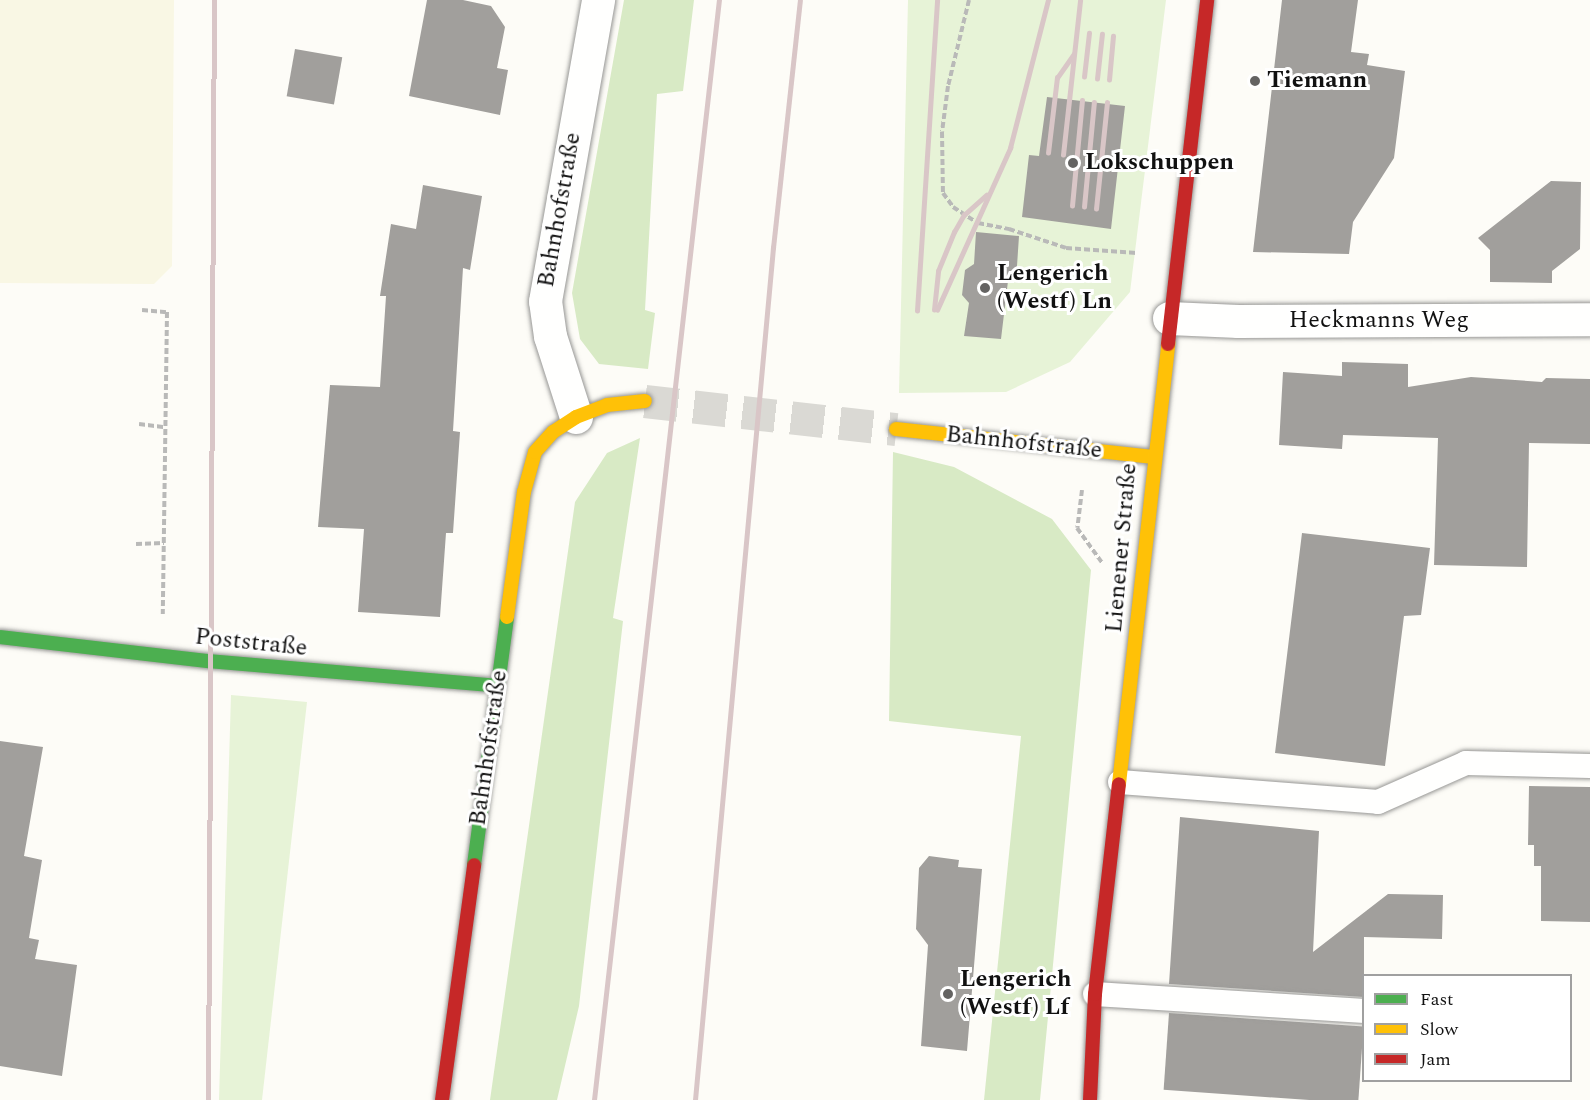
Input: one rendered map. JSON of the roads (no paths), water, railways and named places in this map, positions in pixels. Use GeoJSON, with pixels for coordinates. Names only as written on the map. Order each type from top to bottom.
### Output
{"type":"FeatureCollection","features":[{"type":"Feature","properties":{"kind":"street","name":"Bahnhofstraße"},"geometry":{"type":"LineString","coordinates":[[576,417],[549,336],[545,301],[598,0]]}},
{"type":"Feature","properties":{"kind":"street","name":"Lienener Straße"},"geometry":{"type":"LineString","coordinates":[[1090,1100],[1095,994],[1120,782],[1175,258],[1207,0]]}},
{"type":"Feature","properties":{"kind":"street","name":"Heckmanns Weg"},"geometry":{"type":"LineString","coordinates":[[1169,318],[1238,321],[1590,319]]}},
{"type":"Feature","properties":{"kind":"street","name":"Bahnhofstraße"},"geometry":{"type":"LineString","coordinates":[[442,1100],[524,492],[535,452],[553,432],[576,417],[608,405],[645,401]]}},
{"type":"Feature","properties":{"kind":"street","name":"Bahnhofstraße"},"geometry":{"type":"LineString","coordinates":[[896,429],[1153,457]]}},
{"type":"Feature","properties":{"kind":"street","name":"Poststraße"},"geometry":{"type":"LineString","coordinates":[[0,637],[162,657],[498,686]]}},
{"type":"Feature","properties":{"kind":"lane"},"geometry":{"type":"LineString","coordinates":[[1120,782],[1378,802],[1466,763],[1590,766]]}},
{"type":"Feature","properties":{"kind":"lane"},"geometry":{"type":"LineString","coordinates":[[1095,994],[1362,1011]]}},
{"type":"Feature","properties":{"kind":"tunnel"},"geometry":{"type":"LineString","coordinates":[[645,401],[896,429]]}},
{"type":"Feature","properties":{"kind":"railway"},"geometry":{"type":"LineString","coordinates":[[208,1100],[214,0]]}},
{"type":"Feature","properties":{"kind":"railway"},"geometry":{"type":"LineString","coordinates":[[594,1100],[719,0]]}},
{"type":"Feature","properties":{"kind":"railway"},"geometry":{"type":"LineString","coordinates":[[695,1100],[773,248],[800,0]]}},
{"type":"Feature","properties":{"kind":"railway"},"geometry":{"type":"LineString","coordinates":[[917,311],[937,0]]}},
{"type":"Feature","properties":{"kind":"railway"},"geometry":{"type":"LineString","coordinates":[[937,310],[1010,148],[1048,0]]}},
{"type":"Feature","properties":{"kind":"railway"},"geometry":{"type":"LineString","coordinates":[[1063,155],[1080,0]]}},
{"type":"Feature","properties":{"kind":"railway"},"geometry":{"type":"LineString","coordinates":[[1084,77],[1089,33]]}},
{"type":"Feature","properties":{"kind":"railway"},"geometry":{"type":"LineString","coordinates":[[1097,79],[1102,34]]}},
{"type":"Feature","properties":{"kind":"railway"},"geometry":{"type":"LineString","coordinates":[[1109,80],[1113,36]]}},
{"type":"Feature","properties":{"kind":"railway"},"geometry":{"type":"LineString","coordinates":[[1048,153],[1057,78],[1074,54]]}},
{"type":"Feature","properties":{"kind":"railway"},"geometry":{"type":"LineString","coordinates":[[1072,206],[1082,100]]}},
{"type":"Feature","properties":{"kind":"railway"},"geometry":{"type":"LineString","coordinates":[[1084,207],[1094,102]]}},
{"type":"Feature","properties":{"kind":"railway"},"geometry":{"type":"LineString","coordinates":[[1096,209],[1107,103]]}},
{"type":"Feature","properties":{"kind":"railway"},"geometry":{"type":"LineString","coordinates":[[934,310],[938,271],[954,232],[964,215],[986,195]]}},
{"type":"Feature","properties":{"kind":"place","name":"Tiemann"},"geometry":{"type":"Point","coordinates":[1255,81]}},
{"type":"Feature","properties":{"kind":"place","name":"Lokschuppen"},"geometry":{"type":"Point","coordinates":[1073,163]}},
{"type":"Feature","properties":{"kind":"place","name":"Lengerich (Westf) Ln"},"geometry":{"type":"Point","coordinates":[985,288]}},
{"type":"Feature","properties":{"kind":"place","name":"Lengerich (Westf) Lf"},"geometry":{"type":"Point","coordinates":[948,994]}}]}
